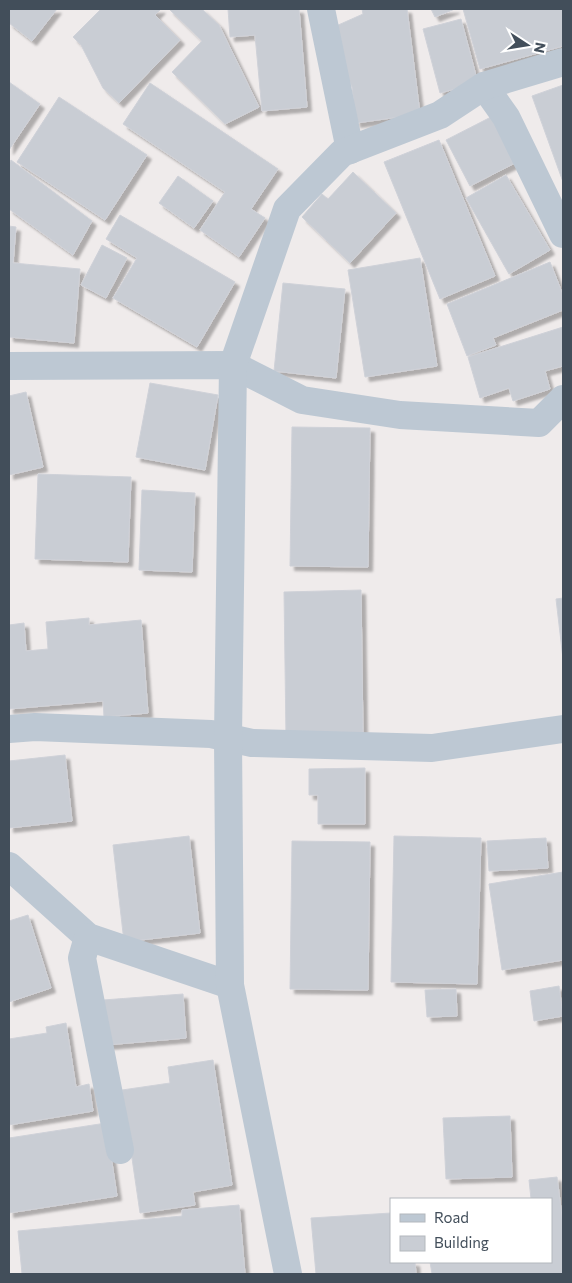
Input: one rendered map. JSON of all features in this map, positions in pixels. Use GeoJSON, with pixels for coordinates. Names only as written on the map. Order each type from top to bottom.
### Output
{"type":"FeatureCollection","features":[{"type":"Feature","properties":{"kind":"street"},"geometry":{"type":"LineString","coordinates":[[321,9],[350,150]]}},
{"type":"Feature","properties":{"kind":"street"},"geometry":{"type":"LineString","coordinates":[[288,1274],[230,985],[228,738],[234,364],[287,209],[342,153],[440,115],[484,86],[563,62]]}},
{"type":"Feature","properties":{"kind":"street"},"geometry":{"type":"LineString","coordinates":[[484,86],[506,117],[563,234]]}},
{"type":"Feature","properties":{"kind":"street"},"geometry":{"type":"LineString","coordinates":[[9,366],[234,364],[302,400],[400,415],[539,423],[563,399]]}},
{"type":"Feature","properties":{"kind":"street"},"geometry":{"type":"LineString","coordinates":[[9,729],[35,727],[211,734],[252,743],[432,748],[563,729]]}},
{"type":"Feature","properties":{"kind":"street"},"geometry":{"type":"LineString","coordinates":[[9,866],[88,937],[230,985]]}},
{"type":"Feature","properties":{"kind":"street"},"geometry":{"type":"LineString","coordinates":[[88,937],[82,958],[120,1150]]}},
{"type":"Feature","properties":{"kind":"building"},"geometry":{"type":"Polygon","coordinates":[[[9,9],[57,9],[32,41],[9,23],[9,9]]]}},
{"type":"Feature","properties":{"kind":"building"},"geometry":{"type":"Polygon","coordinates":[[[101,9],[161,9],[155,15],[180,40],[119,103],[103,88],[81,45],[73,37],[101,9]]]}},
{"type":"Feature","properties":{"kind":"building"},"geometry":{"type":"Polygon","coordinates":[[[169,9],[202,9],[219,25],[259,107],[225,124],[172,72],[202,41],[169,9]]]}},
{"type":"Feature","properties":{"kind":"building"},"geometry":{"type":"Polygon","coordinates":[[[228,9],[299,9],[307,107],[262,111],[255,35],[230,37],[228,9]]]}},
{"type":"Feature","properties":{"kind":"building"},"geometry":{"type":"Polygon","coordinates":[[[362,9],[407,9],[420,114],[356,123],[352,87],[340,61],[336,26],[363,14],[362,9]]]}},
{"type":"Feature","properties":{"kind":"building"},"geometry":{"type":"Polygon","coordinates":[[[431,9],[455,9],[435,17],[431,9]]]}},
{"type":"Feature","properties":{"kind":"building"},"geometry":{"type":"Polygon","coordinates":[[[463,9],[563,9],[563,46],[480,69],[463,9]]]}},
{"type":"Feature","properties":{"kind":"building"},"geometry":{"type":"Polygon","coordinates":[[[461,19],[478,83],[440,93],[423,29],[461,19]]]}},
{"type":"Feature","properties":{"kind":"building"},"geometry":{"type":"Polygon","coordinates":[[[9,82],[40,104],[9,150],[9,82]]]}},
{"type":"Feature","properties":{"kind":"building"},"geometry":{"type":"Polygon","coordinates":[[[150,83],[278,169],[251,209],[265,218],[239,257],[200,230],[225,192],[123,124],[150,83]]]}},
{"type":"Feature","properties":{"kind":"building"},"geometry":{"type":"Polygon","coordinates":[[[563,85],[563,182],[532,96],[563,85]]]}},
{"type":"Feature","properties":{"kind":"building"},"geometry":{"type":"Polygon","coordinates":[[[59,97],[147,155],[105,220],[17,162],[59,97]]]}},
{"type":"Feature","properties":{"kind":"building"},"geometry":{"type":"Polygon","coordinates":[[[491,117],[515,163],[470,186],[446,140],[491,117]]]}},
{"type":"Feature","properties":{"kind":"building"},"geometry":{"type":"Polygon","coordinates":[[[439,140],[495,276],[440,299],[384,162],[439,140]]]}},
{"type":"Feature","properties":{"kind":"building"},"geometry":{"type":"Polygon","coordinates":[[[11,160],[92,221],[73,255],[9,209],[9,164],[11,160]]]}},
{"type":"Feature","properties":{"kind":"building"},"geometry":{"type":"Polygon","coordinates":[[[353,172],[396,213],[350,263],[302,217],[322,194],[328,199],[353,172]]]}},
{"type":"Feature","properties":{"kind":"building"},"geometry":{"type":"Polygon","coordinates":[[[506,175],[550,250],[509,274],[466,198],[506,175]]]}},
{"type":"Feature","properties":{"kind":"building"},"geometry":{"type":"Polygon","coordinates":[[[178,176],[213,201],[194,228],[159,203],[178,176]]]}},
{"type":"Feature","properties":{"kind":"building"},"geometry":{"type":"Polygon","coordinates":[[[120,215],[235,282],[197,347],[113,298],[137,258],[106,239],[120,215]]]}},
{"type":"Feature","properties":{"kind":"building"},"geometry":{"type":"Polygon","coordinates":[[[9,226],[16,227],[13,263],[80,269],[74,343],[9,337],[9,226]]]}},
{"type":"Feature","properties":{"kind":"building"},"geometry":{"type":"Polygon","coordinates":[[[102,245],[127,258],[106,298],[81,285],[102,245]]]}},
{"type":"Feature","properties":{"kind":"building"},"geometry":{"type":"Polygon","coordinates":[[[420,258],[437,366],[365,377],[348,270],[420,258]]]}},
{"type":"Feature","properties":{"kind":"building"},"geometry":{"type":"Polygon","coordinates":[[[550,262],[563,295],[563,310],[493,338],[496,345],[467,356],[447,304],[550,262]]]}},
{"type":"Feature","properties":{"kind":"building"},"geometry":{"type":"Polygon","coordinates":[[[283,283],[345,289],[336,378],[274,371],[283,283]]]}},
{"type":"Feature","properties":{"kind":"building"},"geometry":{"type":"Polygon","coordinates":[[[563,327],[563,366],[545,371],[550,389],[513,401],[509,388],[480,398],[468,357],[563,327]]]}},
{"type":"Feature","properties":{"kind":"building"},"geometry":{"type":"Polygon","coordinates":[[[150,383],[218,395],[205,470],[136,457],[150,383]]]}},
{"type":"Feature","properties":{"kind":"building"},"geometry":{"type":"Polygon","coordinates":[[[26,392],[43,467],[9,475],[9,396],[26,392]]]}},
{"type":"Feature","properties":{"kind":"building"},"geometry":{"type":"Polygon","coordinates":[[[292,427],[370,428],[368,567],[290,566],[292,427]]]}},
{"type":"Feature","properties":{"kind":"building"},"geometry":{"type":"Polygon","coordinates":[[[38,474],[131,477],[128,562],[35,559],[38,474]]]}},
{"type":"Feature","properties":{"kind":"building"},"geometry":{"type":"Polygon","coordinates":[[[142,490],[195,493],[192,572],[139,570],[142,490]]]}},
{"type":"Feature","properties":{"kind":"building"},"geometry":{"type":"Polygon","coordinates":[[[361,590],[363,736],[286,738],[284,592],[361,590]]]}},
{"type":"Feature","properties":{"kind":"building"},"geometry":{"type":"Polygon","coordinates":[[[563,598],[563,659],[556,599],[563,598]]]}},
{"type":"Feature","properties":{"kind":"building"},"geometry":{"type":"Polygon","coordinates":[[[89,618],[89,625],[141,620],[148,713],[104,717],[103,701],[9,709],[9,625],[24,623],[26,651],[48,649],[46,622],[89,618]]]}},
{"type":"Feature","properties":{"kind":"building"},"geometry":{"type":"Polygon","coordinates":[[[65,755],[72,821],[9,828],[9,761],[65,755]]]}},
{"type":"Feature","properties":{"kind":"building"},"geometry":{"type":"Polygon","coordinates":[[[365,768],[365,824],[318,824],[318,795],[309,795],[309,769],[365,768]]]}},
{"type":"Feature","properties":{"kind":"building"},"geometry":{"type":"Polygon","coordinates":[[[189,836],[200,933],[124,942],[113,845],[189,836]]]}},
{"type":"Feature","properties":{"kind":"building"},"geometry":{"type":"Polygon","coordinates":[[[394,836],[481,838],[477,984],[391,982],[394,836]]]}},
{"type":"Feature","properties":{"kind":"building"},"geometry":{"type":"Polygon","coordinates":[[[546,838],[548,868],[489,871],[487,841],[546,838]]]}},
{"type":"Feature","properties":{"kind":"building"},"geometry":{"type":"Polygon","coordinates":[[[292,841],[370,842],[368,990],[290,989],[292,841]]]}},
{"type":"Feature","properties":{"kind":"building"},"geometry":{"type":"Polygon","coordinates":[[[563,872],[563,960],[502,970],[489,884],[563,872]]]}},
{"type":"Feature","properties":{"kind":"building"},"geometry":{"type":"Polygon","coordinates":[[[28,915],[51,988],[9,1002],[9,921],[28,915]]]}},
{"type":"Feature","properties":{"kind":"building"},"geometry":{"type":"Polygon","coordinates":[[[559,986],[563,1016],[534,1021],[530,991],[559,986]]]}},
{"type":"Feature","properties":{"kind":"building"},"geometry":{"type":"Polygon","coordinates":[[[456,989],[457,1016],[427,1017],[425,990],[456,989]]]}},
{"type":"Feature","properties":{"kind":"building"},"geometry":{"type":"Polygon","coordinates":[[[183,994],[186,1038],[106,1045],[103,1000],[183,994]]]}},
{"type":"Feature","properties":{"kind":"building"},"geometry":{"type":"Polygon","coordinates":[[[66,1023],[76,1087],[89,1084],[93,1111],[9,1125],[9,1039],[47,1033],[46,1027],[66,1023]]]}},
{"type":"Feature","properties":{"kind":"building"},"geometry":{"type":"Polygon","coordinates":[[[213,1060],[232,1185],[193,1192],[195,1205],[140,1213],[122,1090],[170,1083],[168,1067],[213,1060]]]}},
{"type":"Feature","properties":{"kind":"building"},"geometry":{"type":"Polygon","coordinates":[[[510,1116],[512,1177],[446,1179],[443,1118],[510,1116]]]}},
{"type":"Feature","properties":{"kind":"building"},"geometry":{"type":"Polygon","coordinates":[[[106,1123],[117,1196],[9,1213],[9,1138],[106,1123]]]}},
{"type":"Feature","properties":{"kind":"building"},"geometry":{"type":"Polygon","coordinates":[[[557,1177],[563,1225],[563,1274],[432,1274],[430,1263],[552,1263],[552,1198],[531,1198],[529,1180],[557,1177]]]}},
{"type":"Feature","properties":{"kind":"building"},"geometry":{"type":"Polygon","coordinates":[[[239,1205],[245,1274],[22,1274],[18,1231],[182,1216],[182,1210],[239,1205]]]}},
{"type":"Feature","properties":{"kind":"building"},"geometry":{"type":"Polygon","coordinates":[[[390,1213],[390,1263],[415,1263],[416,1274],[316,1274],[311,1218],[390,1213]]]}}]}
